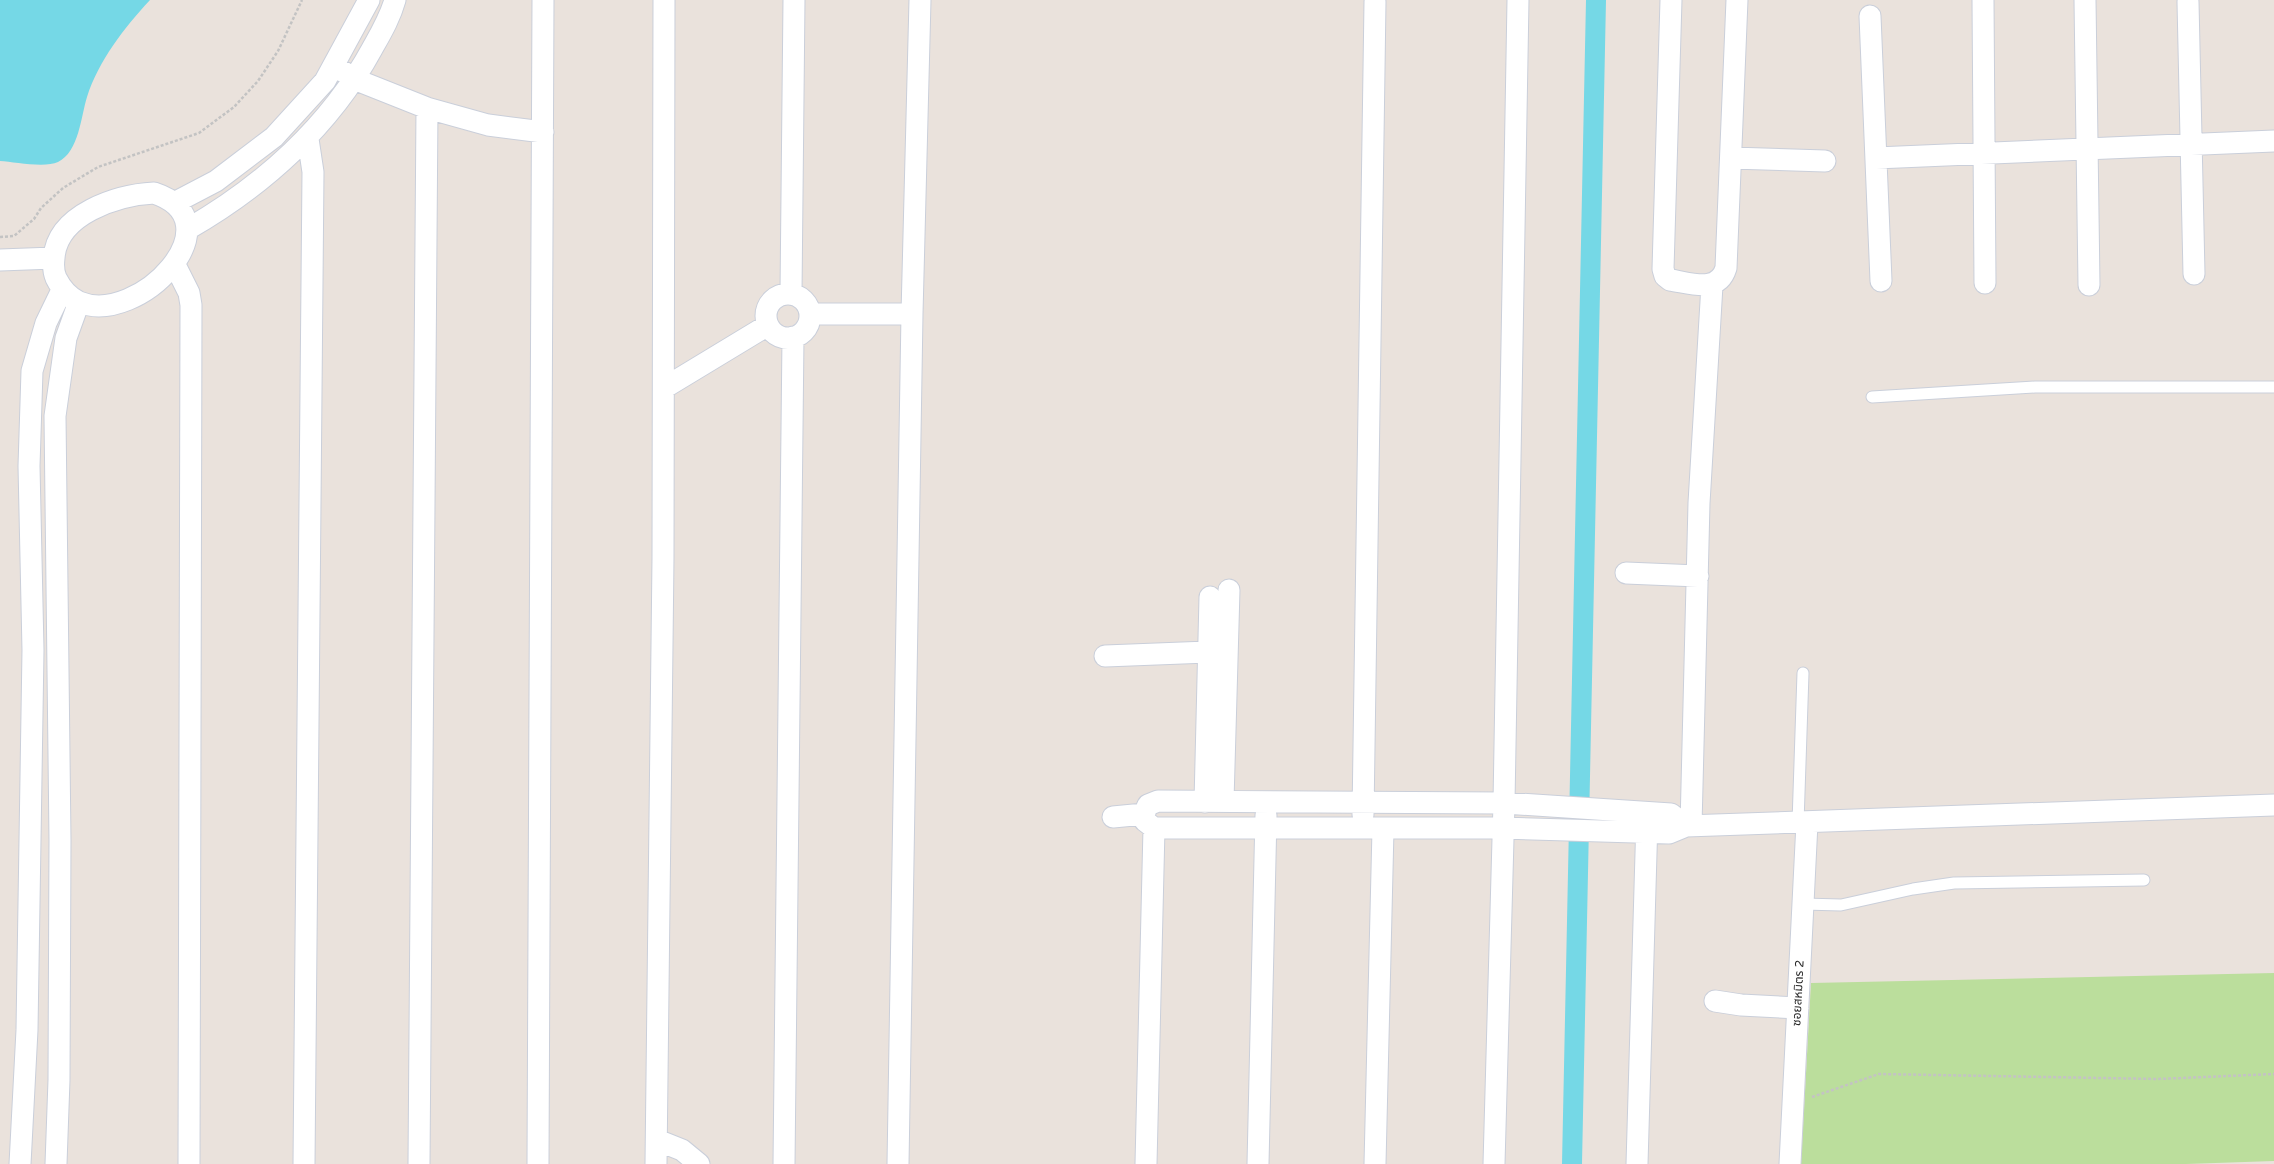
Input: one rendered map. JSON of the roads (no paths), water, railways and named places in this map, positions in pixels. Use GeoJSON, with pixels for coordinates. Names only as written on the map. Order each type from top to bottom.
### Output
{"type":"FeatureCollection","features":[{"type":"Feature","properties":{"kind":"street"},"geometry":{"type":"LineString","coordinates":[[174,203],[216,181],[274,137],[325,81],[369,0]]}},
{"type":"Feature","properties":{"kind":"street"},"geometry":{"type":"LineString","coordinates":[[188,229],[218,212],[258,182],[308,139],[354,79],[390,16],[395,0]]}},
{"type":"Feature","properties":{"kind":"street"},"geometry":{"type":"LineString","coordinates":[[538,1164],[543,0]]}},
{"type":"Feature","properties":{"kind":"street"},"geometry":{"type":"LineString","coordinates":[[656,1164],[664,388],[664,0]]}},
{"type":"Feature","properties":{"kind":"street"},"geometry":{"type":"LineString","coordinates":[[791,293],[794,0]]}},
{"type":"Feature","properties":{"kind":"street"},"geometry":{"type":"LineString","coordinates":[[898,1164],[912,314],[920,0]]}},
{"type":"Feature","properties":{"kind":"street"},"geometry":{"type":"LineString","coordinates":[[1494,1164],[1502,828],[1504,803],[1518,0]]}},
{"type":"Feature","properties":{"kind":"street"},"geometry":{"type":"LineString","coordinates":[[1671,0],[1663,269],[1665,276],[1670,280],[1712,286],[1720,280],[1726,268],[1737,0]]}},
{"type":"Feature","properties":{"kind":"street"},"geometry":{"type":"LineString","coordinates":[[1983,0],[1985,283]]}},
{"type":"Feature","properties":{"kind":"street"},"geometry":{"type":"LineString","coordinates":[[2085,0],[2089,285]]}},
{"type":"Feature","properties":{"kind":"street"},"geometry":{"type":"LineString","coordinates":[[1375,2],[1363,802],[1373,828],[1375,1164]]}},
{"type":"Feature","properties":{"kind":"street"},"geometry":{"type":"LineString","coordinates":[[2188,2],[2194,274]]}},
{"type":"Feature","properties":{"kind":"street"},"geometry":{"type":"LineString","coordinates":[[1870,16],[1881,281]]}},
{"type":"Feature","properties":{"kind":"street"},"geometry":{"type":"LineString","coordinates":[[334,64],[354,79],[427,108],[488,125],[543,132]]}},
{"type":"Feature","properties":{"kind":"street"},"geometry":{"type":"LineString","coordinates":[[420,1164],[427,108]]}},
{"type":"Feature","properties":{"kind":"street"},"geometry":{"type":"LineString","coordinates":[[304,1164],[313,172],[308,139]]}},
{"type":"Feature","properties":{"kind":"street"},"geometry":{"type":"LineString","coordinates":[[1876,158],[2274,141]]}},
{"type":"Feature","properties":{"kind":"street"},"geometry":{"type":"LineString","coordinates":[[1731,158],[1825,161]]}},
{"type":"Feature","properties":{"kind":"street"},"geometry":{"type":"LineString","coordinates":[[154,193],[169,198],[174,203],[182,212],[188,229],[184,249],[175,265],[153,285],[125,302],[104,307],[70,296],[53,271],[55,245],[72,223],[100,205],[132,194],[154,193]]}},
{"type":"Feature","properties":{"kind":"street"},"geometry":{"type":"LineString","coordinates":[[0,260],[54,258]]}},
{"type":"Feature","properties":{"kind":"street"},"geometry":{"type":"LineString","coordinates":[[175,265],[188,294],[191,305],[189,1164]]}},
{"type":"Feature","properties":{"kind":"street"},"geometry":{"type":"LineString","coordinates":[[1688,826],[1700,503],[1712,286]]}},
{"type":"Feature","properties":{"kind":"street"},"geometry":{"type":"LineString","coordinates":[[791,293],[804,301],[810,314],[806,329],[793,338],[778,336],[768,325],[766,317],[770,302],[783,294],[791,293]]}},
{"type":"Feature","properties":{"kind":"street"},"geometry":{"type":"LineString","coordinates":[[56,1164],[59,1072],[59,726],[55,416],[66,338],[70,296]]}},
{"type":"Feature","properties":{"kind":"street"},"geometry":{"type":"LineString","coordinates":[[20,1164],[27,1030],[32,726],[33,650],[29,466],[32,371],[46,323],[70,296]]}},
{"type":"Feature","properties":{"kind":"street"},"geometry":{"type":"LineString","coordinates":[[810,314],[912,314]]}},
{"type":"Feature","properties":{"kind":"street"},"geometry":{"type":"LineString","coordinates":[[664,388],[768,325]]}},
{"type":"Feature","properties":{"kind":"street"},"geometry":{"type":"LineString","coordinates":[[784,1164],[793,338]]}},
{"type":"Feature","properties":{"kind":"street"},"geometry":{"type":"LineString","coordinates":[[1626,573],[1698,576]]}},
{"type":"Feature","properties":{"kind":"street"},"geometry":{"type":"LineString","coordinates":[[1219,593],[1214,801],[1208,652],[1219,593]]}},
{"type":"Feature","properties":{"kind":"street"},"geometry":{"type":"LineString","coordinates":[[1105,656],[1208,652]]}},
{"type":"Feature","properties":{"kind":"street"},"geometry":{"type":"LineString","coordinates":[[32,726],[59,726]]}},
{"type":"Feature","properties":{"kind":"street"},"geometry":{"type":"LineString","coordinates":[[1146,1164],[1148,805],[1158,801],[1504,803],[1538,805],[1621,821]]}},
{"type":"Feature","properties":{"kind":"street"},"geometry":{"type":"LineString","coordinates":[[1258,1164],[1267,802]]}},
{"type":"Feature","properties":{"kind":"street"},"geometry":{"type":"LineString","coordinates":[[1113,817],[1266,829],[1537,829],[1621,821],[1647,822],[1671,814],[1688,826],[2274,805]]}},
{"type":"Feature","properties":{"kind":"street"},"geometry":{"type":"LineString","coordinates":[[1637,1164],[1647,822]]}},
{"type":"Feature","properties":{"kind":"street","name":"ซอยสหมิตร 2"},"geometry":{"type":"LineString","coordinates":[[1790,1164],[1803,904],[1803,823]]}},
{"type":"Feature","properties":{"kind":"street"},"geometry":{"type":"LineString","coordinates":[[1715,1001],[1741,1005],[1798,1008]]}},
{"type":"Feature","properties":{"kind":"street"},"geometry":{"type":"LineString","coordinates":[[657,1140],[682,1150],[698,1164]]}},
{"type":"Feature","properties":{"kind":"lane"},"geometry":{"type":"LineString","coordinates":[[1872,397],[2035,387],[2274,387]]}},
{"type":"Feature","properties":{"kind":"lane"},"geometry":{"type":"LineString","coordinates":[[1803,673],[1803,823]]}},
{"type":"Feature","properties":{"kind":"lane"},"geometry":{"type":"LineString","coordinates":[[1803,904],[1841,905],[1913,889],[1954,883],[2144,880]]}},
{"type":"Feature","properties":{"kind":"water"},"geometry":{"type":"Polygon","coordinates":[[[0,0],[150,0],[122,33],[105,57],[87,97],[75,142],[71,150],[58,162],[38,165],[0,161],[0,0]]]}},
{"type":"Feature","properties":{"kind":"waterway"},"geometry":{"type":"LineString","coordinates":[[1572,1164],[1596,0]]}}]}
